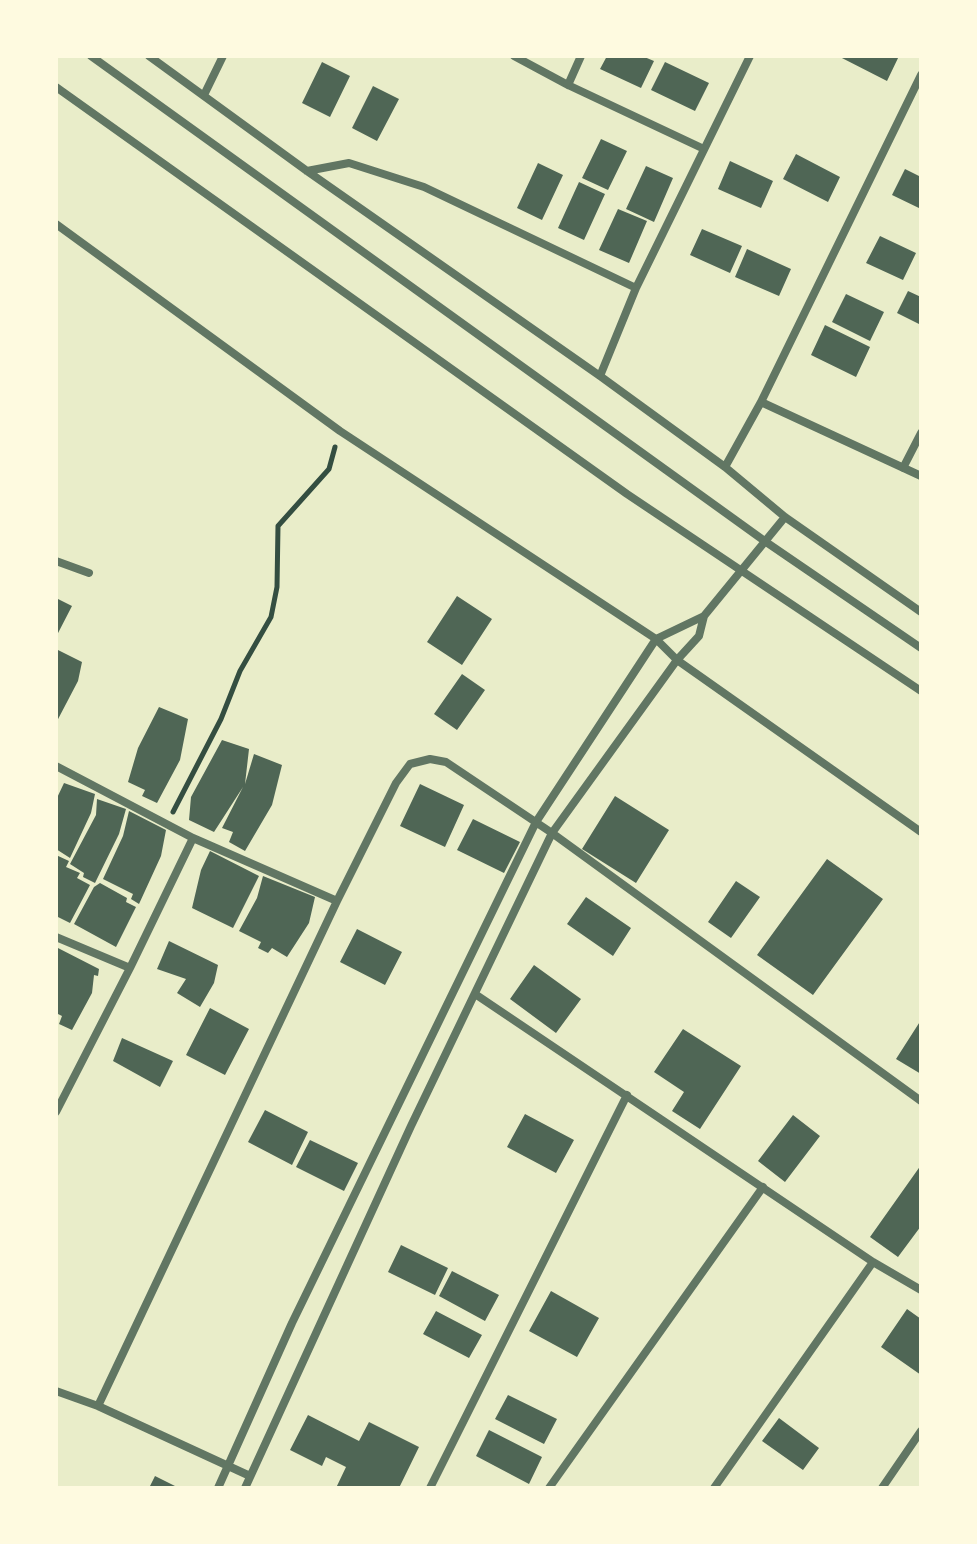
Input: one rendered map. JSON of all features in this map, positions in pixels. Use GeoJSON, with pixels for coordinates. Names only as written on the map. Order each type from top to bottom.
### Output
{"type":"FeatureCollection","features":[{"type":"Feature","properties":{"kind":"street"},"geometry":{"type":"LineString","coordinates":[[91,56],[766,542],[921,648]]}},
{"type":"Feature","properties":{"kind":"street"},"geometry":{"type":"LineString","coordinates":[[149,56],[600,376],[725,467],[785,517],[921,612]]}},
{"type":"Feature","properties":{"kind":"street"},"geometry":{"type":"LineString","coordinates":[[204,95],[223,56]]}},
{"type":"Feature","properties":{"kind":"street"},"geometry":{"type":"LineString","coordinates":[[514,56],[704,149]]}},
{"type":"Feature","properties":{"kind":"street"},"geometry":{"type":"LineString","coordinates":[[568,85],[581,56]]}},
{"type":"Feature","properties":{"kind":"street"},"geometry":{"type":"LineString","coordinates":[[600,376],[636,288],[750,56]]}},
{"type":"Feature","properties":{"kind":"street"},"geometry":{"type":"LineString","coordinates":[[725,467],[761,402],[921,75]]}},
{"type":"Feature","properties":{"kind":"street"},"geometry":{"type":"LineString","coordinates":[[56,87],[627,494],[921,691]]}},
{"type":"Feature","properties":{"kind":"street"},"geometry":{"type":"LineString","coordinates":[[307,171],[349,163],[424,187],[636,288]]}},
{"type":"Feature","properties":{"kind":"street"},"geometry":{"type":"LineString","coordinates":[[56,224],[340,431],[656,639],[677,660],[921,832]]}},
{"type":"Feature","properties":{"kind":"street"},"geometry":{"type":"LineString","coordinates":[[761,402],[921,476]]}},
{"type":"Feature","properties":{"kind":"street"},"geometry":{"type":"LineString","coordinates":[[903,468],[921,433]]}},
{"type":"Feature","properties":{"kind":"street"},"geometry":{"type":"LineString","coordinates":[[245,1488],[411,1126],[552,833],[677,660],[699,636],[704,616],[785,517]]}},
{"type":"Feature","properties":{"kind":"street"},"geometry":{"type":"LineString","coordinates":[[56,561],[89,573]]}},
{"type":"Feature","properties":{"kind":"street"},"geometry":{"type":"LineString","coordinates":[[218,1488],[292,1323],[536,822],[656,639],[704,616]]}},
{"type":"Feature","properties":{"kind":"street"},"geometry":{"type":"LineString","coordinates":[[98,1406],[337,901],[396,783],[410,764],[430,759],[446,762],[552,833],[921,1101]]}},
{"type":"Feature","properties":{"kind":"street"},"geometry":{"type":"LineString","coordinates":[[56,766],[193,838],[337,901]]}},
{"type":"Feature","properties":{"kind":"street"},"geometry":{"type":"LineString","coordinates":[[56,1112],[193,838]]}},
{"type":"Feature","properties":{"kind":"street"},"geometry":{"type":"LineString","coordinates":[[56,937],[130,968]]}},
{"type":"Feature","properties":{"kind":"street"},"geometry":{"type":"LineString","coordinates":[[475,994],[873,1262],[921,1290]]}},
{"type":"Feature","properties":{"kind":"street"},"geometry":{"type":"LineString","coordinates":[[430,1488],[627,1095]]}},
{"type":"Feature","properties":{"kind":"street"},"geometry":{"type":"LineString","coordinates":[[549,1488],[763,1187]]}},
{"type":"Feature","properties":{"kind":"street"},"geometry":{"type":"LineString","coordinates":[[714,1488],[873,1262]]}},
{"type":"Feature","properties":{"kind":"street"},"geometry":{"type":"LineString","coordinates":[[56,1391],[98,1406],[250,1476]]}},
{"type":"Feature","properties":{"kind":"street"},"geometry":{"type":"LineString","coordinates":[[882,1488],[921,1431]]}},
{"type":"Feature","properties":{"kind":"path"},"geometry":{"type":"LineString","coordinates":[[193,838],[171,815],[221,719],[240,671],[271,617],[277,587],[278,526],[329,469],[340,431]]}},
{"type":"Feature","properties":{"kind":"building"},"geometry":{"type":"Polygon","coordinates":[[[607,56],[642,56],[654,61],[641,88],[600,69],[607,56]]]}},
{"type":"Feature","properties":{"kind":"building"},"geometry":{"type":"Polygon","coordinates":[[[838,56],[899,56],[887,81],[838,56]]]}},
{"type":"Feature","properties":{"kind":"building"},"geometry":{"type":"Polygon","coordinates":[[[322,62],[350,76],[330,117],[302,103],[322,62]]]}},
{"type":"Feature","properties":{"kind":"building"},"geometry":{"type":"Polygon","coordinates":[[[665,62],[709,83],[695,111],[651,90],[665,62]]]}},
{"type":"Feature","properties":{"kind":"building"},"geometry":{"type":"Polygon","coordinates":[[[373,86],[399,99],[377,141],[352,128],[373,86]]]}},
{"type":"Feature","properties":{"kind":"building"},"geometry":{"type":"Polygon","coordinates":[[[601,139],[627,151],[608,190],[582,178],[601,139]]]}},
{"type":"Feature","properties":{"kind":"building"},"geometry":{"type":"Polygon","coordinates":[[[796,154],[840,177],[828,202],[783,179],[796,154]]]}},
{"type":"Feature","properties":{"kind":"building"},"geometry":{"type":"Polygon","coordinates":[[[730,161],[773,181],[761,208],[718,189],[730,161]]]}},
{"type":"Feature","properties":{"kind":"building"},"geometry":{"type":"Polygon","coordinates":[[[538,163],[563,175],[542,220],[517,208],[538,163]]]}},
{"type":"Feature","properties":{"kind":"building"},"geometry":{"type":"Polygon","coordinates":[[[646,166],[673,178],[654,222],[626,209],[646,166]]]}},
{"type":"Feature","properties":{"kind":"building"},"geometry":{"type":"Polygon","coordinates":[[[905,169],[921,177],[921,209],[892,195],[905,169]]]}},
{"type":"Feature","properties":{"kind":"building"},"geometry":{"type":"Polygon","coordinates":[[[579,182],[605,194],[584,240],[558,228],[579,182]]]}},
{"type":"Feature","properties":{"kind":"building"},"geometry":{"type":"Polygon","coordinates":[[[618,209],[647,221],[629,263],[599,250],[618,209]]]}},
{"type":"Feature","properties":{"kind":"building"},"geometry":{"type":"Polygon","coordinates":[[[702,229],[742,246],[730,273],[690,255],[702,229]]]}},
{"type":"Feature","properties":{"kind":"building"},"geometry":{"type":"Polygon","coordinates":[[[880,236],[916,253],[903,280],[866,263],[880,236]]]}},
{"type":"Feature","properties":{"kind":"building"},"geometry":{"type":"Polygon","coordinates":[[[747,249],[791,269],[779,296],[735,277],[747,249]]]}},
{"type":"Feature","properties":{"kind":"building"},"geometry":{"type":"Polygon","coordinates":[[[908,291],[921,297],[921,325],[897,313],[908,291]]]}},
{"type":"Feature","properties":{"kind":"building"},"geometry":{"type":"Polygon","coordinates":[[[846,294],[884,312],[870,341],[832,322],[846,294]]]}},
{"type":"Feature","properties":{"kind":"building"},"geometry":{"type":"Polygon","coordinates":[[[825,325],[870,347],[856,377],[811,355],[825,325]]]}},
{"type":"Feature","properties":{"kind":"building"},"geometry":{"type":"Polygon","coordinates":[[[457,596],[492,619],[462,665],[427,642],[457,596]]]}},
{"type":"Feature","properties":{"kind":"building"},"geometry":{"type":"Polygon","coordinates":[[[56,598],[72,606],[56,637],[56,598]]]}},
{"type":"Feature","properties":{"kind":"building"},"geometry":{"type":"Polygon","coordinates":[[[56,649],[82,662],[78,681],[56,723],[56,649]]]}},
{"type":"Feature","properties":{"kind":"building"},"geometry":{"type":"Polygon","coordinates":[[[462,674],[485,690],[457,730],[434,714],[462,674]]]}},
{"type":"Feature","properties":{"kind":"building"},"geometry":{"type":"Polygon","coordinates":[[[159,707],[188,719],[180,760],[157,803],[142,796],[145,790],[128,782],[138,748],[159,707]]]}},
{"type":"Feature","properties":{"kind":"building"},"geometry":{"type":"Polygon","coordinates":[[[222,740],[249,749],[245,784],[254,754],[282,765],[272,805],[245,851],[229,842],[233,832],[222,828],[243,787],[214,832],[189,820],[191,797],[222,740]]]}},
{"type":"Feature","properties":{"kind":"building"},"geometry":{"type":"Polygon","coordinates":[[[64,783],[95,794],[91,813],[70,858],[56,849],[56,800],[64,783]]]}},
{"type":"Feature","properties":{"kind":"building"},"geometry":{"type":"Polygon","coordinates":[[[420,784],[464,805],[445,847],[400,826],[420,784]]]}},
{"type":"Feature","properties":{"kind":"building"},"geometry":{"type":"Polygon","coordinates":[[[615,796],[669,830],[636,883],[582,849],[615,796]]]}},
{"type":"Feature","properties":{"kind":"building"},"geometry":{"type":"Polygon","coordinates":[[[97,799],[126,809],[119,834],[95,883],[83,877],[84,873],[70,864],[96,815],[97,799]]]}},
{"type":"Feature","properties":{"kind":"building"},"geometry":{"type":"Polygon","coordinates":[[[129,811],[166,830],[161,856],[139,904],[131,899],[133,894],[103,879],[123,836],[129,811]]]}},
{"type":"Feature","properties":{"kind":"building"},"geometry":{"type":"Polygon","coordinates":[[[473,819],[520,842],[504,873],[457,850],[473,819]]]}},
{"type":"Feature","properties":{"kind":"building"},"geometry":{"type":"Polygon","coordinates":[[[210,851],[259,876],[233,928],[192,908],[201,870],[210,851]]]}},
{"type":"Feature","properties":{"kind":"building"},"geometry":{"type":"Polygon","coordinates":[[[56,855],[69,861],[66,867],[80,873],[77,878],[90,885],[70,923],[56,916],[56,855]]]}},
{"type":"Feature","properties":{"kind":"building"},"geometry":{"type":"Polygon","coordinates":[[[827,859],[883,899],[813,995],[757,955],[827,859]]]}},
{"type":"Feature","properties":{"kind":"building"},"geometry":{"type":"Polygon","coordinates":[[[263,876],[315,897],[309,923],[287,957],[272,948],[268,953],[258,948],[261,942],[239,931],[257,898],[263,876]]]}},
{"type":"Feature","properties":{"kind":"building"},"geometry":{"type":"Polygon","coordinates":[[[736,881],[760,897],[731,938],[708,922],[736,881]]]}},
{"type":"Feature","properties":{"kind":"building"},"geometry":{"type":"Polygon","coordinates":[[[100,883],[127,898],[126,902],[136,907],[116,947],[74,924],[94,887],[100,883]]]}},
{"type":"Feature","properties":{"kind":"building"},"geometry":{"type":"Polygon","coordinates":[[[586,897],[631,928],[613,956],[567,924],[586,897]]]}},
{"type":"Feature","properties":{"kind":"building"},"geometry":{"type":"Polygon","coordinates":[[[357,929],[402,952],[385,985],[340,962],[357,929]]]}},
{"type":"Feature","properties":{"kind":"building"},"geometry":{"type":"Polygon","coordinates":[[[169,941],[218,965],[214,983],[200,1007],[177,993],[186,979],[157,969],[169,941]]]}},
{"type":"Feature","properties":{"kind":"building"},"geometry":{"type":"Polygon","coordinates":[[[56,947],[99,969],[98,976],[94,975],[92,993],[72,1030],[59,1024],[62,1016],[56,1013],[56,947]]]}},
{"type":"Feature","properties":{"kind":"building"},"geometry":{"type":"Polygon","coordinates":[[[534,965],[581,999],[556,1033],[510,999],[534,965]]]}},
{"type":"Feature","properties":{"kind":"building"},"geometry":{"type":"Polygon","coordinates":[[[210,1008],[249,1029],[225,1075],[186,1055],[210,1008]]]}},
{"type":"Feature","properties":{"kind":"building"},"geometry":{"type":"Polygon","coordinates":[[[921,1020],[921,1074],[896,1059],[921,1020]]]}},
{"type":"Feature","properties":{"kind":"building"},"geometry":{"type":"Polygon","coordinates":[[[683,1029],[741,1066],[700,1129],[672,1111],[684,1092],[654,1072],[683,1029]]]}},
{"type":"Feature","properties":{"kind":"building"},"geometry":{"type":"Polygon","coordinates":[[[122,1038],[173,1061],[160,1087],[113,1061],[122,1038]]]}},
{"type":"Feature","properties":{"kind":"building"},"geometry":{"type":"Polygon","coordinates":[[[265,1110],[308,1132],[292,1165],[248,1142],[265,1110]]]}},
{"type":"Feature","properties":{"kind":"building"},"geometry":{"type":"Polygon","coordinates":[[[525,1114],[574,1140],[556,1173],[507,1147],[525,1114]]]}},
{"type":"Feature","properties":{"kind":"building"},"geometry":{"type":"Polygon","coordinates":[[[793,1115],[820,1136],[785,1182],[758,1161],[793,1115]]]}},
{"type":"Feature","properties":{"kind":"building"},"geometry":{"type":"Polygon","coordinates":[[[310,1140],[358,1163],[344,1191],[296,1167],[310,1140]]]}},
{"type":"Feature","properties":{"kind":"building"},"geometry":{"type":"Polygon","coordinates":[[[921,1165],[921,1226],[898,1257],[870,1237],[921,1165]]]}},
{"type":"Feature","properties":{"kind":"building"},"geometry":{"type":"Polygon","coordinates":[[[401,1245],[448,1268],[435,1295],[388,1272],[401,1245]]]}},
{"type":"Feature","properties":{"kind":"building"},"geometry":{"type":"Polygon","coordinates":[[[452,1271],[499,1295],[485,1321],[439,1296],[452,1271]]]}},
{"type":"Feature","properties":{"kind":"building"},"geometry":{"type":"Polygon","coordinates":[[[551,1291],[599,1318],[577,1357],[529,1331],[551,1291]]]}},
{"type":"Feature","properties":{"kind":"building"},"geometry":{"type":"Polygon","coordinates":[[[907,1309],[921,1319],[921,1375],[881,1347],[907,1309]]]}},
{"type":"Feature","properties":{"kind":"building"},"geometry":{"type":"Polygon","coordinates":[[[436,1311],[482,1335],[469,1358],[423,1334],[436,1311]]]}},
{"type":"Feature","properties":{"kind":"building"},"geometry":{"type":"Polygon","coordinates":[[[508,1395],[557,1419],[544,1444],[495,1419],[508,1395]]]}},
{"type":"Feature","properties":{"kind":"building"},"geometry":{"type":"Polygon","coordinates":[[[308,1415],[359,1441],[369,1422],[419,1447],[399,1488],[336,1488],[346,1467],[326,1457],[322,1466],[290,1450],[308,1415]]]}},
{"type":"Feature","properties":{"kind":"building"},"geometry":{"type":"Polygon","coordinates":[[[779,1418],[819,1448],[803,1470],[762,1441],[779,1418]]]}},
{"type":"Feature","properties":{"kind":"building"},"geometry":{"type":"Polygon","coordinates":[[[489,1430],[542,1457],[529,1484],[476,1456],[489,1430]]]}},
{"type":"Feature","properties":{"kind":"building"},"geometry":{"type":"Polygon","coordinates":[[[155,1476],[179,1488],[149,1488],[155,1476]]]}}]}
